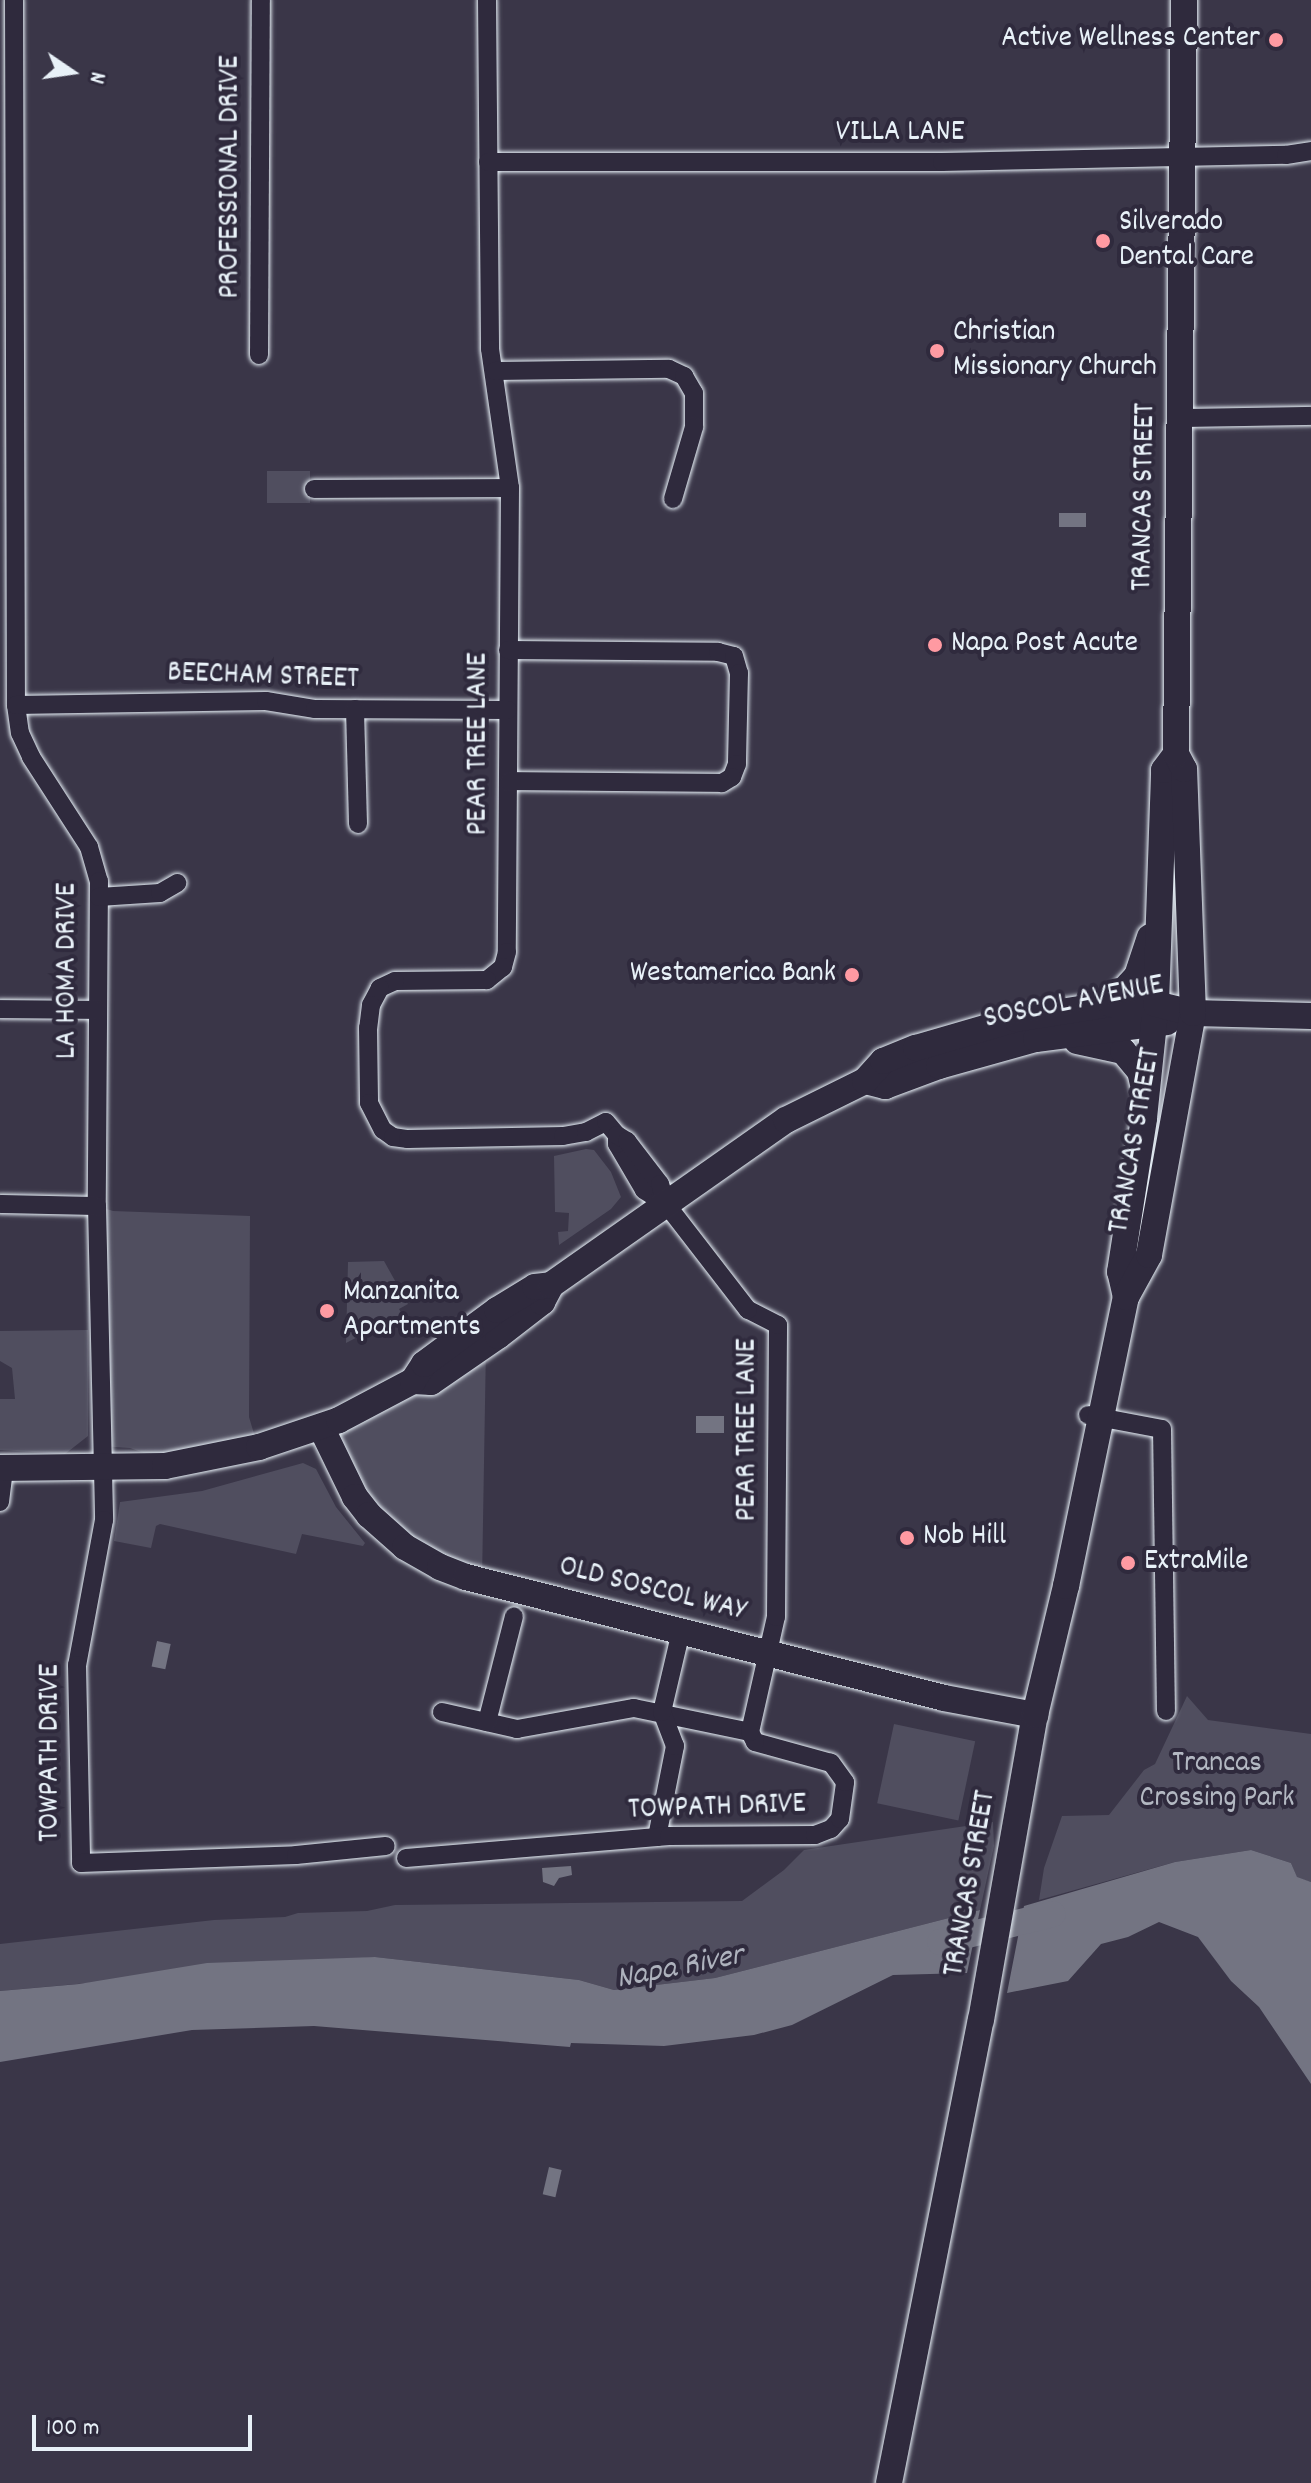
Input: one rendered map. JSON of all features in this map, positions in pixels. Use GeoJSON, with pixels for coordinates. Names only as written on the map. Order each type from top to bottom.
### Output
{"type":"FeatureCollection","features":[{"type":"Feature","properties":{"kind":"main road","name":"TRANCAS STREET"},"geometry":{"type":"LineString","coordinates":[[889,2483],[981,2020],[1035,1715],[1094,1416],[1126,1297],[1149,1255],[1193,1013],[1184,769],[1176,754],[1184,0]]}},
{"type":"Feature","properties":{"kind":"main road","name":"TRANCAS STREET"},"geometry":{"type":"LineString","coordinates":[[1126,1297],[1120,1272],[1144,1118],[1154,1015],[1163,862],[1164,770],[1176,754]]}},
{"type":"Feature","properties":{"kind":"main road"},"geometry":{"type":"LineString","coordinates":[[1111,1004],[1128,989],[1141,969],[1158,908],[1163,862]]}},
{"type":"Feature","properties":{"kind":"main road","name":"SOSCOL AVENUE"},"geometry":{"type":"LineString","coordinates":[[2,1468],[103,1477],[259,1447],[321,1427],[371,1405],[413,1381],[431,1382],[542,1302],[551,1285],[800,1112],[865,1081],[883,1061],[986,1026],[1111,1004],[1154,1015]]}},
{"type":"Feature","properties":{"kind":"main road","name":"SOSCOL AVENUE"},"geometry":{"type":"LineString","coordinates":[[865,1081],[885,1086],[905,1077],[1050,1037],[1154,1015],[1311,1016]]}},
{"type":"Feature","properties":{"kind":"main road"},"geometry":{"type":"LineString","coordinates":[[905,1077],[917,1061],[985,1038],[986,1026]]}},
{"type":"Feature","properties":{"kind":"main road"},"geometry":{"type":"LineString","coordinates":[[1050,1037],[1115,1047],[1130,1056],[1144,1080],[1144,1118]]}},
{"type":"Feature","properties":{"kind":"main road","name":"OLD SOSCOL WAY"},"geometry":{"type":"LineString","coordinates":[[321,1427],[355,1497],[391,1535],[422,1558],[466,1577],[944,1698],[1035,1715]]}},
{"type":"Feature","properties":{"kind":"street","name":"LA HOMA DRIVE"},"geometry":{"type":"LineString","coordinates":[[14,0],[16,705],[20,733],[31,757],[89,847],[96,866],[99,897],[97,1206],[103,1477]]}},
{"type":"Feature","properties":{"kind":"street","name":"PROFESSIONAL DRIVE"},"geometry":{"type":"LineString","coordinates":[[259,355],[261,0]]}},
{"type":"Feature","properties":{"kind":"street","name":"PEAR TREE LANE"},"geometry":{"type":"LineString","coordinates":[[487,0],[490,339],[510,488],[507,952],[498,974],[477,982],[395,981],[380,988],[371,1005],[368,1028],[369,1103],[383,1130],[393,1137],[408,1139],[563,1136],[586,1132],[606,1122],[627,1141],[660,1184],[666,1204],[748,1310],[778,1325],[776,1617],[769,1653]]}},
{"type":"Feature","properties":{"kind":"street","name":"VILLA LANE"},"geometry":{"type":"LineString","coordinates":[[488,162],[1183,158],[1286,155],[1311,151]]}},
{"type":"Feature","properties":{"kind":"street"},"geometry":{"type":"LineString","coordinates":[[495,371],[669,369],[684,376],[694,393],[694,427],[673,499]]}},
{"type":"Feature","properties":{"kind":"street"},"geometry":{"type":"LineString","coordinates":[[1178,418],[1311,416]]}},
{"type":"Feature","properties":{"kind":"street"},"geometry":{"type":"LineString","coordinates":[[314,489],[510,488]]}},
{"type":"Feature","properties":{"kind":"street"},"geometry":{"type":"LineString","coordinates":[[508,650],[718,652],[734,656],[739,673],[737,764],[732,777],[722,783],[509,781]]}},
{"type":"Feature","properties":{"kind":"street","name":"BEECHAM STREET"},"geometry":{"type":"LineString","coordinates":[[16,705],[266,701],[315,709],[508,710]]}},
{"type":"Feature","properties":{"kind":"street"},"geometry":{"type":"LineString","coordinates":[[355,709],[358,824]]}},
{"type":"Feature","properties":{"kind":"street"},"geometry":{"type":"LineString","coordinates":[[99,897],[160,893],[177,883]]}},
{"type":"Feature","properties":{"kind":"street"},"geometry":{"type":"LineString","coordinates":[[0,1009],[96,1010]]}},
{"type":"Feature","properties":{"kind":"street"},"geometry":{"type":"LineString","coordinates":[[0,1204],[97,1206]]}},
{"type":"Feature","properties":{"kind":"street"},"geometry":{"type":"LineString","coordinates":[[1094,1416],[1162,1429],[1166,1711]]}},
{"type":"Feature","properties":{"kind":"street"},"geometry":{"type":"LineString","coordinates":[[0,1502],[2,1468]]}},
{"type":"Feature","properties":{"kind":"street","name":"TOWPATH DRIVE"},"geometry":{"type":"LineString","coordinates":[[103,1477],[104,1520],[77,1665],[81,1863],[296,1855],[386,1846]]}},
{"type":"Feature","properties":{"kind":"street"},"geometry":{"type":"LineString","coordinates":[[487,1722],[514,1616]]}},
{"type":"Feature","properties":{"kind":"street"},"geometry":{"type":"LineString","coordinates":[[657,1837],[675,1746],[662,1712],[681,1631]]}},
{"type":"Feature","properties":{"kind":"street"},"geometry":{"type":"LineString","coordinates":[[750,1732],[769,1653]]}},
{"type":"Feature","properties":{"kind":"street","name":"TOWPATH DRIVE"},"geometry":{"type":"LineString","coordinates":[[406,1858],[657,1837],[815,1835],[831,1829],[840,1819],[845,1782],[831,1763],[755,1742],[750,1732],[634,1708],[517,1729],[442,1712]]}},
{"type":"Feature","properties":{"kind":"green space"},"geometry":{"type":"Polygon","coordinates":[[[267,471],[310,471],[310,503],[267,503],[267,471]]]}},
{"type":"Feature","properties":{"kind":"green space"},"geometry":{"type":"Polygon","coordinates":[[[594,1150],[611,1172],[621,1197],[611,1209],[559,1245],[558,1232],[568,1231],[569,1213],[555,1212],[554,1156],[594,1150]]]}},
{"type":"Feature","properties":{"kind":"green space"},"geometry":{"type":"Polygon","coordinates":[[[97,1206],[113,1211],[250,1216],[249,1417],[255,1437],[152,1456],[130,1448],[100,1446],[97,1206]]]}},
{"type":"Feature","properties":{"kind":"green space"},"geometry":{"type":"Polygon","coordinates":[[[384,1261],[408,1304],[399,1309],[402,1314],[346,1343],[348,1262],[384,1261]]]}},
{"type":"Feature","properties":{"kind":"green space"},"geometry":{"type":"Polygon","coordinates":[[[88,1330],[88,1436],[65,1454],[0,1450],[0,1399],[15,1399],[12,1368],[0,1361],[0,1331],[88,1330]]]}},
{"type":"Feature","properties":{"kind":"green space"},"geometry":{"type":"Polygon","coordinates":[[[486,1345],[482,1581],[405,1547],[324,1434],[486,1345]]]}},
{"type":"Feature","properties":{"kind":"green space"},"geometry":{"type":"Polygon","coordinates":[[[303,1463],[316,1469],[336,1507],[365,1543],[363,1546],[302,1534],[296,1554],[160,1524],[156,1526],[151,1548],[114,1541],[120,1502],[202,1491],[303,1463]]]}},
{"type":"Feature","properties":{"kind":"green space","name":"Trancas Crossing Park"},"geometry":{"type":"Polygon","coordinates":[[[1187,1696],[1208,1720],[1311,1734],[1311,1882],[1297,1878],[1291,1863],[1251,1850],[1175,1862],[1039,1900],[1044,1868],[1062,1816],[1109,1815],[1144,1770],[1155,1764],[1187,1696]]]}},
{"type":"Feature","properties":{"kind":"green space"},"geometry":{"type":"Polygon","coordinates":[[[894,1724],[975,1741],[958,1820],[877,1803],[894,1724]]]}},
{"type":"Feature","properties":{"kind":"green space"},"geometry":{"type":"Polygon","coordinates":[[[993,1822],[994,1846],[980,1910],[715,1978],[614,1990],[579,1980],[375,1957],[0,1991],[0,1944],[214,1920],[367,1911],[395,1905],[742,1901],[784,1870],[804,1850],[993,1822]]]}},
{"type":"Feature","properties":{"kind":"water"},"geometry":{"type":"Polygon","coordinates":[[[1059,513],[1086,513],[1086,527],[1059,527],[1059,513]]]}},
{"type":"Feature","properties":{"kind":"water"},"geometry":{"type":"Polygon","coordinates":[[[696,1416],[724,1416],[724,1433],[696,1433],[696,1416]]]}},
{"type":"Feature","properties":{"kind":"water"},"geometry":{"type":"Polygon","coordinates":[[[157,1641],[171,1644],[165,1669],[152,1666],[157,1641]]]}},
{"type":"Feature","properties":{"kind":"water"},"geometry":{"type":"Polygon","coordinates":[[[1251,1850],[1291,1863],[1297,1877],[1311,1882],[1311,2084],[1259,2007],[1231,1981],[1198,1937],[1159,1922],[1128,1937],[1101,1944],[1068,1981],[1007,1993],[1024,1906],[1175,1862],[1251,1850]]]}},
{"type":"Feature","properties":{"kind":"water"},"geometry":{"type":"Polygon","coordinates":[[[571,1866],[572,1875],[559,1878],[554,1886],[543,1882],[542,1868],[571,1866]]]}},
{"type":"Feature","properties":{"kind":"water"},"geometry":{"type":"Polygon","coordinates":[[[980,1910],[967,1973],[893,1975],[792,2025],[754,2035],[664,2046],[571,2043],[570,2047],[314,2026],[192,2030],[0,2062],[0,1991],[79,1984],[207,1963],[375,1957],[579,1980],[614,1990],[715,1978],[980,1910]]]}},
{"type":"Feature","properties":{"kind":"water"},"geometry":{"type":"Polygon","coordinates":[[[549,2167],[562,2170],[555,2197],[543,2194],[549,2167]]]}},
{"type":"Feature","properties":{"kind":"waterway","name":"Napa River"},"geometry":{"type":"LineString","coordinates":[[940,1942],[1053,1914]]}},
{"type":"Feature","properties":{"kind":"place","name":"Active Wellness Center"},"geometry":{"type":"Point","coordinates":[1276,40]}},
{"type":"Feature","properties":{"kind":"place","name":"Silverado Dental Care"},"geometry":{"type":"Point","coordinates":[1103,241]}},
{"type":"Feature","properties":{"kind":"place","name":"Christian Missionary Church"},"geometry":{"type":"Point","coordinates":[937,351]}},
{"type":"Feature","properties":{"kind":"place","name":"Napa Post Acute"},"geometry":{"type":"Point","coordinates":[935,645]}},
{"type":"Feature","properties":{"kind":"place","name":"Westamerica Bank"},"geometry":{"type":"Point","coordinates":[852,975]}},
{"type":"Feature","properties":{"kind":"place","name":"Manzanita Apartments"},"geometry":{"type":"Point","coordinates":[327,1311]}},
{"type":"Feature","properties":{"kind":"place","name":"Nob Hill"},"geometry":{"type":"Point","coordinates":[907,1538]}},
{"type":"Feature","properties":{"kind":"place","name":"ExtraMile"},"geometry":{"type":"Point","coordinates":[1128,1563]}}]}
